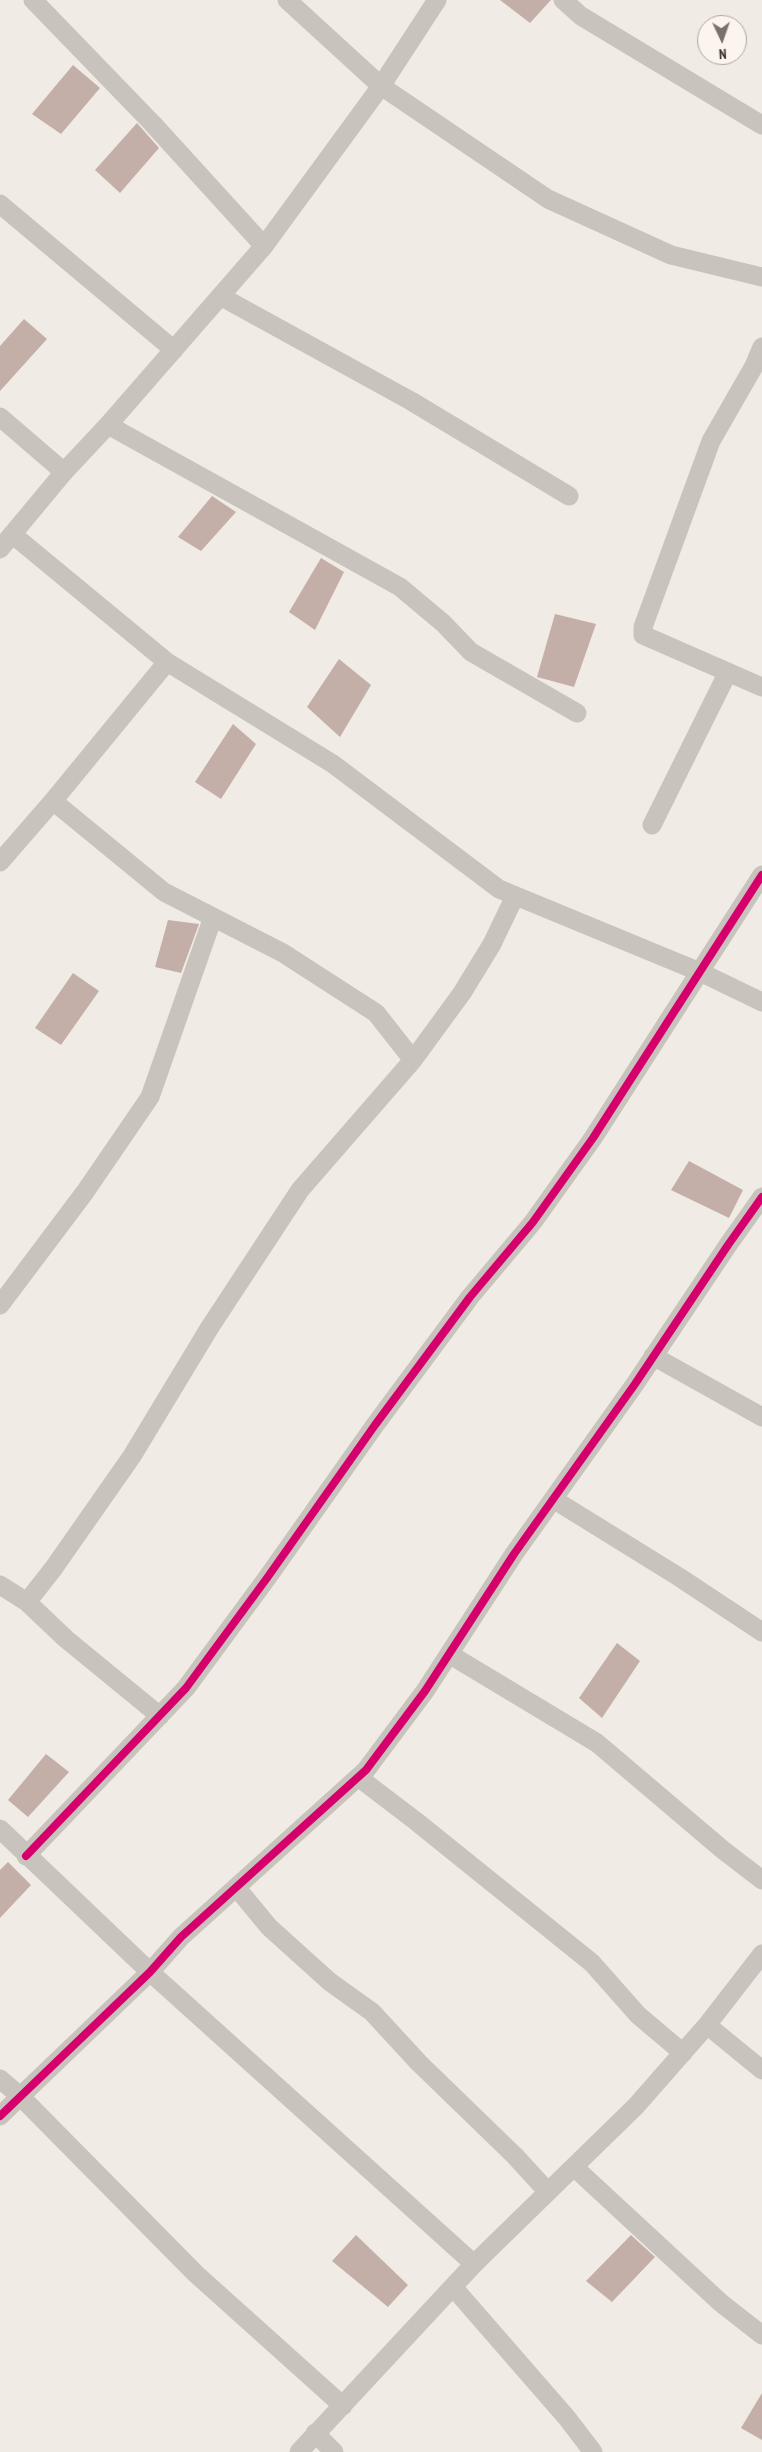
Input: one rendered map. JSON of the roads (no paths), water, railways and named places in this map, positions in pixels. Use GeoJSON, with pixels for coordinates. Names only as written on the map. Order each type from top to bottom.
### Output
{"type":"FeatureCollection","features":[{"type":"Feature","properties":{"kind":"street"},"geometry":{"type":"LineString","coordinates":[[33,0],[152,123],[264,246]]}},
{"type":"Feature","properties":{"kind":"street"},"geometry":{"type":"LineString","coordinates":[[287,0],[381,86],[548,199],[671,255],[762,277]]}},
{"type":"Feature","properties":{"kind":"street"},"geometry":{"type":"LineString","coordinates":[[0,549],[64,472],[108,425],[264,246],[381,86],[437,0]]}},
{"type":"Feature","properties":{"kind":"street"},"geometry":{"type":"LineString","coordinates":[[563,0],[581,16],[762,125]]}},
{"type":"Feature","properties":{"kind":"street"},"geometry":{"type":"LineString","coordinates":[[0,204],[174,350]]}},
{"type":"Feature","properties":{"kind":"street"},"geometry":{"type":"LineString","coordinates":[[220,296],[411,401],[569,496]]}},
{"type":"Feature","properties":{"kind":"street"},"geometry":{"type":"LineString","coordinates":[[762,347],[754,366],[711,441],[643,627],[643,635],[762,687]]}},
{"type":"Feature","properties":{"kind":"street"},"geometry":{"type":"LineString","coordinates":[[0,417],[64,472]]}},
{"type":"Feature","properties":{"kind":"street"},"geometry":{"type":"LineString","coordinates":[[108,425],[217,488],[400,586],[443,623],[471,652],[577,713]]}},
{"type":"Feature","properties":{"kind":"street"},"geometry":{"type":"LineString","coordinates":[[12,534],[167,662],[333,764],[499,889],[700,972],[762,1002]]}},
{"type":"Feature","properties":{"kind":"street"},"geometry":{"type":"LineString","coordinates":[[0,862],[53,801],[167,662]]}},
{"type":"Feature","properties":{"kind":"street"},"geometry":{"type":"LineString","coordinates":[[652,825],[728,672]]}},
{"type":"Feature","properties":{"kind":"street"},"geometry":{"type":"LineString","coordinates":[[53,801],[164,892],[283,953],[376,1012],[413,1060]]}},
{"type":"Feature","properties":{"kind":"street"},"geometry":{"type":"LineString","coordinates":[[26,1856],[160,1716],[204,1665],[375,1425],[470,1297],[533,1222],[593,1138],[762,875]]}},
{"type":"Feature","properties":{"kind":"street"},"geometry":{"type":"LineString","coordinates":[[27,1602],[132,1456],[210,1327],[300,1190],[413,1060],[462,993],[492,944],[515,896]]}},
{"type":"Feature","properties":{"kind":"street"},"geometry":{"type":"LineString","coordinates":[[0,1305],[85,1192],[150,1097],[213,917]]}},
{"type":"Feature","properties":{"kind":"street"},"geometry":{"type":"LineString","coordinates":[[0,2116],[150,1972],[181,1937],[358,1777],[425,1691],[514,1554],[762,1197]]}},
{"type":"Feature","properties":{"kind":"street"},"geometry":{"type":"LineString","coordinates":[[653,1356],[762,1417]]}},
{"type":"Feature","properties":{"kind":"street"},"geometry":{"type":"LineString","coordinates":[[553,1499],[679,1577],[762,1632]]}},
{"type":"Feature","properties":{"kind":"street"},"geometry":{"type":"LineString","coordinates":[[0,1585],[27,1602],[73,1645],[160,1716]]}},
{"type":"Feature","properties":{"kind":"street"},"geometry":{"type":"LineString","coordinates":[[450,1654],[597,1742],[723,1850],[762,1880]]}},
{"type":"Feature","properties":{"kind":"street"},"geometry":{"type":"LineString","coordinates":[[358,1777],[418,1822],[592,1963],[638,2015],[683,2053]]}},
{"type":"Feature","properties":{"kind":"street"},"geometry":{"type":"LineString","coordinates":[[0,1829],[26,1856],[150,1972],[474,2264]]}},
{"type":"Feature","properties":{"kind":"street"},"geometry":{"type":"LineString","coordinates":[[236,1887],[269,1927],[330,1982],[372,2012],[419,2063],[515,2156],[548,2192]]}},
{"type":"Feature","properties":{"kind":"street"},"geometry":{"type":"LineString","coordinates":[[299,2452],[474,2264],[636,2106],[707,2025],[762,1954]]}},
{"type":"Feature","properties":{"kind":"street"},"geometry":{"type":"LineString","coordinates":[[707,2025],[762,2070]]}},
{"type":"Feature","properties":{"kind":"street"},"geometry":{"type":"LineString","coordinates":[[0,2079],[21,2097],[196,2274],[343,2406]]}},
{"type":"Feature","properties":{"kind":"street"},"geometry":{"type":"LineString","coordinates":[[574,2167],[721,2303],[762,2335]]}},
{"type":"Feature","properties":{"kind":"street"},"geometry":{"type":"LineString","coordinates":[[453,2287],[567,2418],[592,2452]]}},
{"type":"Feature","properties":{"kind":"street"},"geometry":{"type":"LineString","coordinates":[[315,2433],[334,2452]]}}]}
